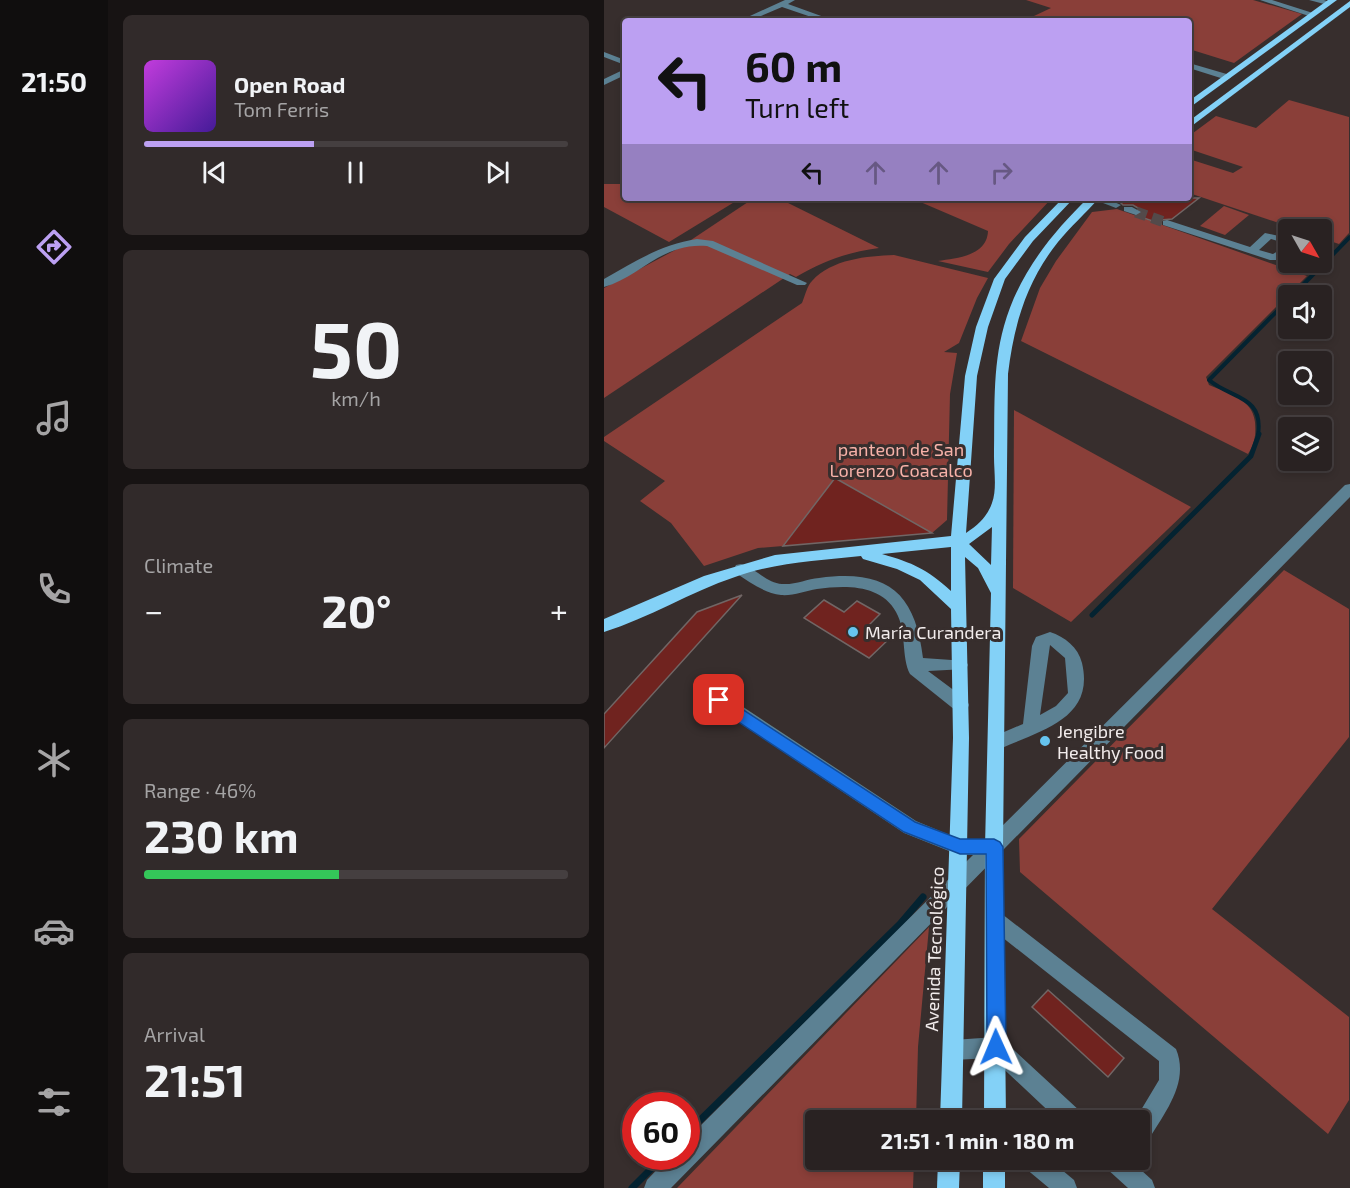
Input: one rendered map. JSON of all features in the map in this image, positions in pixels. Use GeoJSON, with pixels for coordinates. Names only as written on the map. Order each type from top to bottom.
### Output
{"type":"FeatureCollection","features":[{"type":"Feature","properties":{"kind":"main road"},"geometry":{"type":"LineString","coordinates":[[1192,102],[1330,2]]}},
{"type":"Feature","properties":{"kind":"main road"},"geometry":{"type":"LineString","coordinates":[[1192,123],[1350,3]]}},
{"type":"Feature","properties":{"kind":"main road","name":"Avenida Tecnológico"},"geometry":{"type":"LineString","coordinates":[[951,1110],[960,847],[961,705],[958,542],[971,376],[982,327],[1000,279],[1029,239],[1066,201]]}},
{"type":"Feature","properties":{"kind":"main road"},"geometry":{"type":"LineString","coordinates":[[995,1110],[994,847],[1002,374],[1009,327],[1021,294],[1035,267],[1065,225],[1092,201]]}},
{"type":"Feature","properties":{"kind":"main road"},"geometry":{"type":"LineString","coordinates":[[604,626],[741,569],[775,560],[958,542],[968,539],[982,529],[1001,500]]}},
{"type":"Feature","properties":{"kind":"main road"},"geometry":{"type":"LineString","coordinates":[[958,542],[986,569],[999,597]]}},
{"type":"Feature","properties":{"kind":"main road"},"geometry":{"type":"LineString","coordinates":[[856,553],[893,562],[925,576],[960,608]]}},
{"type":"Feature","properties":{"kind":"main road"},"geometry":{"type":"LineString","coordinates":[[948,1188],[949,1170]]}},
{"type":"Feature","properties":{"kind":"main road"},"geometry":{"type":"LineString","coordinates":[[994,1170],[994,1188]]}},
{"type":"Feature","properties":{"kind":"street"},"geometry":{"type":"LineString","coordinates":[[750,18],[791,0]]}},
{"type":"Feature","properties":{"kind":"street"},"geometry":{"type":"LineString","coordinates":[[1264,0],[1312,14]]}},
{"type":"Feature","properties":{"kind":"street"},"geometry":{"type":"LineString","coordinates":[[1313,0],[1330,2]]}},
{"type":"Feature","properties":{"kind":"street"},"geometry":{"type":"LineString","coordinates":[[781,4],[822,18]]}},
{"type":"Feature","properties":{"kind":"street"},"geometry":{"type":"LineString","coordinates":[[604,54],[622,62]]}},
{"type":"Feature","properties":{"kind":"street"},"geometry":{"type":"LineString","coordinates":[[1192,66],[1227,77]]}},
{"type":"Feature","properties":{"kind":"street"},"geometry":{"type":"LineString","coordinates":[[604,82],[622,73]]}},
{"type":"Feature","properties":{"kind":"street"},"geometry":{"type":"LineString","coordinates":[[1167,223],[1251,251],[1278,257]]}},
{"type":"Feature","properties":{"kind":"street"},"geometry":{"type":"LineString","coordinates":[[1251,251],[1269,235],[1278,238]]}},
{"type":"Feature","properties":{"kind":"street"},"geometry":{"type":"LineString","coordinates":[[604,284],[672,248],[698,241],[709,243],[801,283]]}},
{"type":"Feature","properties":{"kind":"street"},"geometry":{"type":"LineString","coordinates":[[700,1142],[1350,488]]}},
{"type":"Feature","properties":{"kind":"street"},"geometry":{"type":"LineString","coordinates":[[741,569],[778,589],[839,581],[874,585],[888,592],[900,603],[907,614],[914,636],[918,672],[961,705]]}},
{"type":"Feature","properties":{"kind":"street"},"geometry":{"type":"LineString","coordinates":[[996,743],[1031,726],[1062,710],[1074,698],[1076,691],[1074,659],[1068,649],[1050,638],[1042,641],[1040,646],[1031,726]]}},
{"type":"Feature","properties":{"kind":"street"},"geometry":{"type":"LineString","coordinates":[[916,664],[960,665]]}},
{"type":"Feature","properties":{"kind":"street"},"geometry":{"type":"LineString","coordinates":[[719,700],[910,827],[960,847],[994,847]]}},
{"type":"Feature","properties":{"kind":"street"},"geometry":{"type":"LineString","coordinates":[[995,920],[1169,1056],[1170,1082],[1150,1116]]}},
{"type":"Feature","properties":{"kind":"street"},"geometry":{"type":"LineString","coordinates":[[953,1050],[996,1047],[1062,1110]]}},
{"type":"Feature","properties":{"kind":"street"},"geometry":{"type":"LineString","coordinates":[[655,1188],[672,1170]]}},
{"type":"Feature","properties":{"kind":"street"},"geometry":{"type":"LineString","coordinates":[[1045,1170],[1066,1188]]}},
{"type":"Feature","properties":{"kind":"street"},"geometry":{"type":"LineString","coordinates":[[1127,1170],[1144,1188]]}},
{"type":"Feature","properties":{"kind":"green space"},"geometry":{"type":"Polygon","coordinates":[[[1026,0],[1253,0],[1302,14],[1234,63],[1192,50],[1192,18],[1040,18],[1034,16],[1051,8],[1026,0]]]}},
{"type":"Feature","properties":{"kind":"green space"},"geometry":{"type":"Polygon","coordinates":[[[1289,100],[1349,117],[1349,233],[1339,244],[1332,242],[1332,219],[1278,219],[1278,223],[1192,194],[1192,160],[1233,173],[1243,167],[1192,150],[1192,134],[1216,116],[1256,128],[1289,100]]]}},
{"type":"Feature","properties":{"kind":"green space"},"geometry":{"type":"Polygon","coordinates":[[[604,184],[622,184],[622,201],[736,201],[669,242],[604,207],[604,184]]]}},
{"type":"Feature","properties":{"kind":"green space"},"geometry":{"type":"Polygon","coordinates":[[[750,201],[784,201],[879,248],[836,258],[796,277],[790,274],[604,398],[604,288],[679,248],[750,201]]]}},
{"type":"Feature","properties":{"kind":"green space"},"geometry":{"type":"Polygon","coordinates":[[[918,201],[1049,201],[1009,244],[988,272],[938,261],[962,257],[977,251],[986,239],[988,231],[918,201]]]}},
{"type":"Feature","properties":{"kind":"green space"},"geometry":{"type":"Polygon","coordinates":[[[1224,206],[1249,215],[1225,235],[1200,226],[1224,206]]]}},
{"type":"Feature","properties":{"kind":"green space"},"geometry":{"type":"Polygon","coordinates":[[[1117,209],[1278,266],[1278,273],[1298,273],[1307,276],[1298,285],[1278,285],[1278,305],[1206,377],[1209,385],[1238,398],[1249,407],[1253,414],[1255,435],[1248,454],[1021,341],[1040,288],[1056,261],[1092,212],[1117,209]]]}},
{"type":"Feature","properties":{"kind":"green space","name":"panteon de San Lorenzo Coacalco"},"geometry":{"type":"Polygon","coordinates":[[[894,255],[988,278],[977,298],[959,343],[944,352],[957,353],[950,394],[947,520],[932,533],[835,478],[783,546],[758,548],[704,566],[671,523],[640,501],[665,481],[604,441],[604,437],[802,303],[810,283],[829,268],[850,260],[894,255]]]}},
{"type":"Feature","properties":{"kind":"green space"},"geometry":{"type":"Polygon","coordinates":[[[1014,410],[1191,507],[1071,622],[1013,588],[1014,410]]]}},
{"type":"Feature","properties":{"kind":"green space"},"geometry":{"type":"Polygon","coordinates":[[[1284,570],[1349,609],[1349,737],[1212,909],[1349,1017],[1349,1100],[1328,1134],[1020,872],[1019,839],[1284,570]]]}},
{"type":"Feature","properties":{"kind":"green space"},"geometry":{"type":"Polygon","coordinates":[[[929,927],[918,1047],[916,1110],[805,1110],[805,1170],[914,1170],[913,1188],[677,1188],[694,1170],[700,1170],[700,1164],[929,927]]]}},
{"type":"Feature","properties":{"kind":"building"},"geometry":{"type":"Polygon","coordinates":[[[1192,198],[1199,198],[1172,219],[1161,220],[1161,224],[1138,216],[1143,211],[1133,205],[1123,205],[1120,202],[1192,201],[1192,198]]]}},
{"type":"Feature","properties":{"kind":"building"},"geometry":{"type":"Polygon","coordinates":[[[835,478],[932,533],[783,546],[835,478]]]}},
{"type":"Feature","properties":{"kind":"building"},"geometry":{"type":"Polygon","coordinates":[[[742,595],[604,748],[604,714],[697,612],[742,595]]]}},
{"type":"Feature","properties":{"kind":"building","name":"María Curandera"},"geometry":{"type":"Polygon","coordinates":[[[824,600],[844,612],[857,601],[880,614],[868,626],[889,639],[869,658],[804,618],[824,600]]]}},
{"type":"Feature","properties":{"kind":"building"},"geometry":{"type":"Polygon","coordinates":[[[1048,990],[1124,1058],[1108,1077],[1032,1007],[1048,990]]]}},
{"type":"Feature","properties":{"kind":"waterway"},"geometry":{"type":"LineString","coordinates":[[1303,285],[1350,237]]}},
{"type":"Feature","properties":{"kind":"waterway"},"geometry":{"type":"LineString","coordinates":[[1258,435],[1259,422],[1251,405],[1209,380],[1278,310]]}},
{"type":"Feature","properties":{"kind":"waterway"},"geometry":{"type":"LineString","coordinates":[[1092,615],[1251,456],[1259,434]]}},
{"type":"Feature","properties":{"kind":"waterway"},"geometry":{"type":"LineString","coordinates":[[700,1120],[900,924],[923,897]]}},
{"type":"Feature","properties":{"kind":"waterway"},"geometry":{"type":"LineString","coordinates":[[632,1188],[650,1170]]}},
{"type":"Feature","properties":{"kind":"tunnel"},"geometry":{"type":"LineString","coordinates":[[1136,212],[1167,223]]}},
{"type":"Feature","properties":{"kind":"place","name":"María Curandera"},"geometry":{"type":"Point","coordinates":[853,632]}},
{"type":"Feature","properties":{"kind":"place","name":"Jengibre Healthy Food"},"geometry":{"type":"Point","coordinates":[1045,741]}},
{"type":"Feature","properties":{"kind":"route"},"geometry":{"type":"LineString","coordinates":[[719,700],[910,827],[960,847],[994,847],[996,1047]]}}]}
